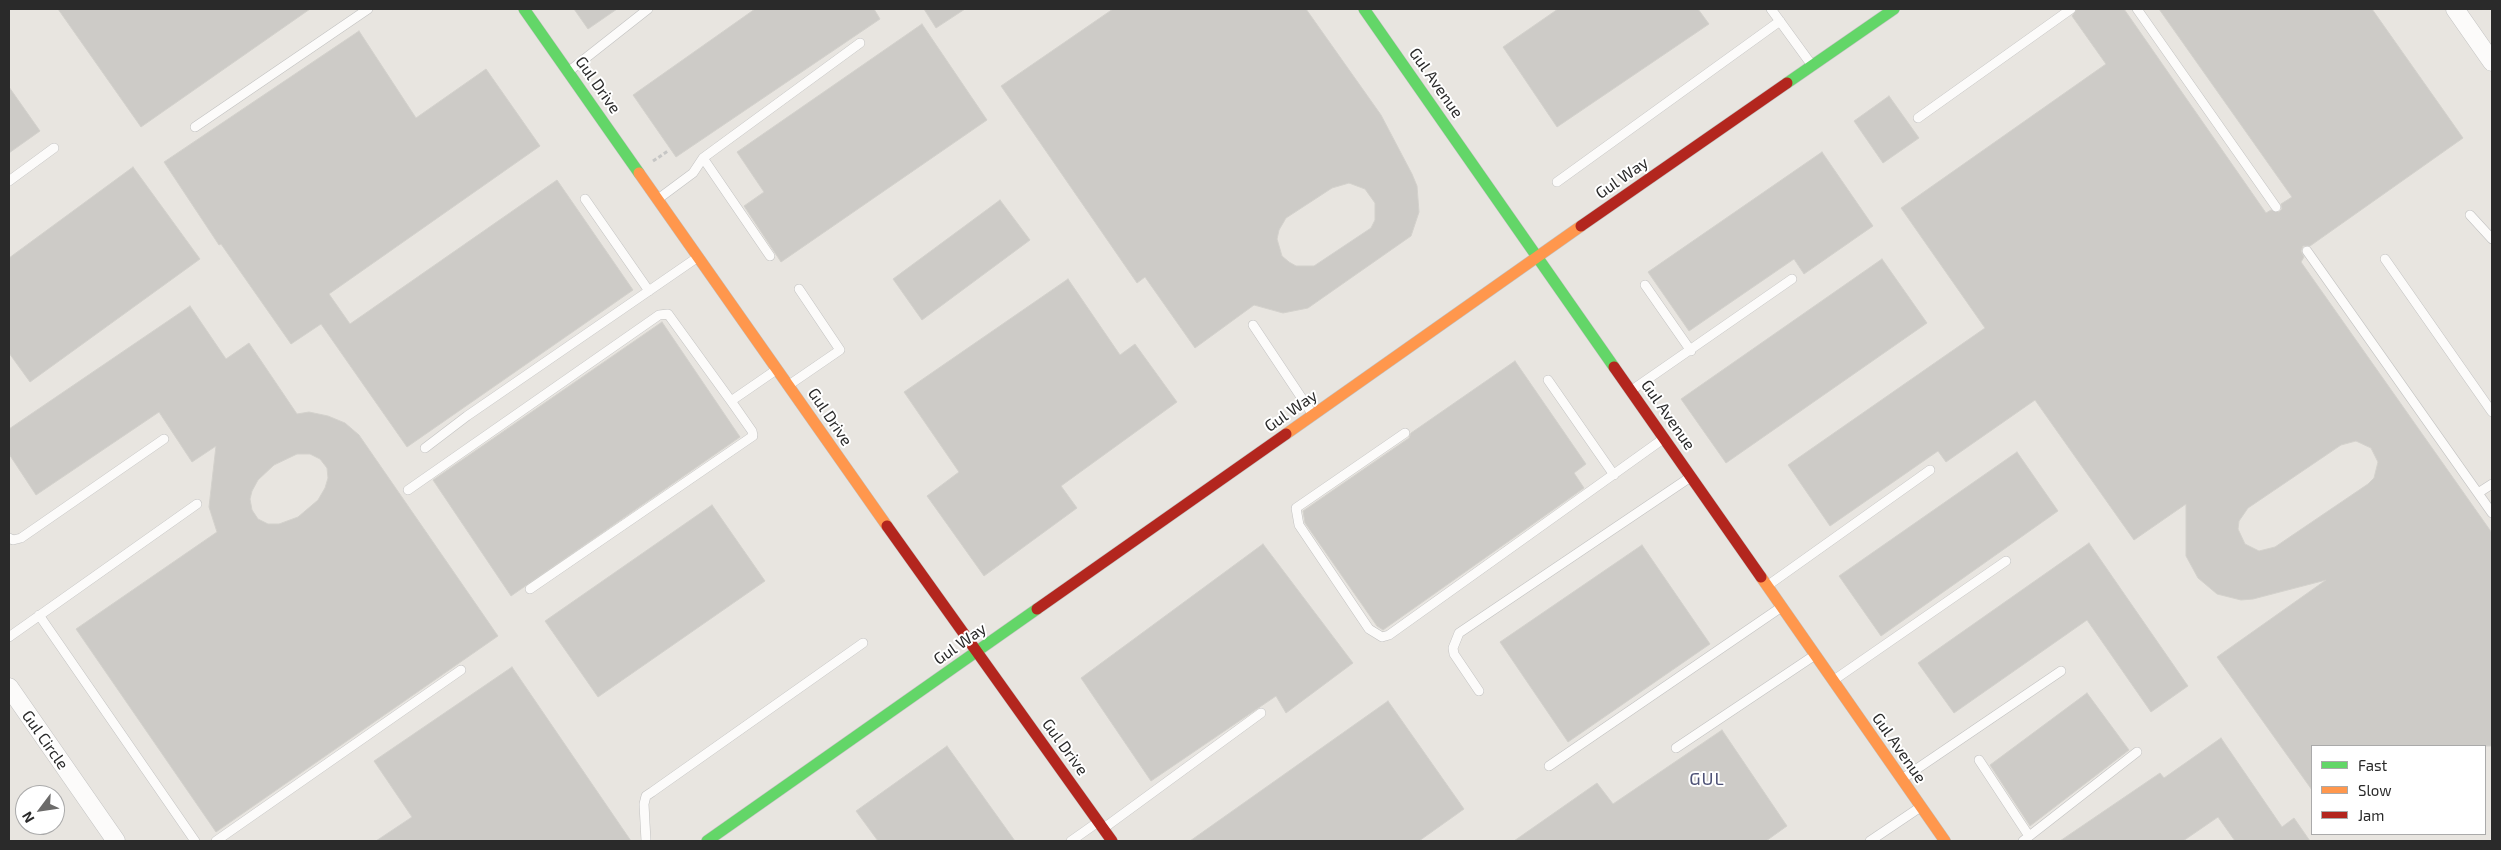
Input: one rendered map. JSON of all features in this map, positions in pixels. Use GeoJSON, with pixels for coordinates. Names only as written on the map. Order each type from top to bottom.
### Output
{"type":"FeatureCollection","features":[{"type":"Feature","properties":{"kind":"street","name":"Gul Drive"},"geometry":{"type":"LineString","coordinates":[[524,9],[977,653],[1112,841]]}},
{"type":"Feature","properties":{"kind":"street","name":"Gul Avenue"},"geometry":{"type":"LineString","coordinates":[[1364,9],[1632,390],[1944,841]]}},
{"type":"Feature","properties":{"kind":"street","name":"Gul Way"},"geometry":{"type":"LineString","coordinates":[[707,841],[977,653],[1538,256],[1894,9]]}},
{"type":"Feature","properties":{"kind":"street"},"geometry":{"type":"LineString","coordinates":[[2454,9],[2492,62]]}},
{"type":"Feature","properties":{"kind":"street","name":"Gul Circle"},"geometry":{"type":"LineString","coordinates":[[9,687],[116,841]]}},
{"type":"Feature","properties":{"kind":"lane"},"geometry":{"type":"LineString","coordinates":[[194,127],[368,9]]}},
{"type":"Feature","properties":{"kind":"lane"},"geometry":{"type":"LineString","coordinates":[[568,72],[648,9]]}},
{"type":"Feature","properties":{"kind":"lane"},"geometry":{"type":"LineString","coordinates":[[1771,9],[1812,67]]}},
{"type":"Feature","properties":{"kind":"lane"},"geometry":{"type":"LineString","coordinates":[[1918,118],[2071,9]]}},
{"type":"Feature","properties":{"kind":"lane"},"geometry":{"type":"LineString","coordinates":[[2137,9],[2276,207]]}},
{"type":"Feature","properties":{"kind":"lane"},"geometry":{"type":"LineString","coordinates":[[1557,182],[1780,20]]}},
{"type":"Feature","properties":{"kind":"lane"},"geometry":{"type":"LineString","coordinates":[[657,199],[693,173],[703,158],[860,43]]}},
{"type":"Feature","properties":{"kind":"lane"},"geometry":{"type":"LineString","coordinates":[[9,181],[54,148]]}},
{"type":"Feature","properties":{"kind":"lane"},"geometry":{"type":"LineString","coordinates":[[703,158],[770,256]]}},
{"type":"Feature","properties":{"kind":"lane"},"geometry":{"type":"LineString","coordinates":[[585,198],[649,291]]}},
{"type":"Feature","properties":{"kind":"lane"},"geometry":{"type":"LineString","coordinates":[[2470,215],[2492,239]]}},
{"type":"Feature","properties":{"kind":"lane"},"geometry":{"type":"LineString","coordinates":[[2307,251],[2492,513]]}},
{"type":"Feature","properties":{"kind":"lane"},"geometry":{"type":"LineString","coordinates":[[425,448],[467,416],[698,257]]}},
{"type":"Feature","properties":{"kind":"lane"},"geometry":{"type":"LineString","coordinates":[[2385,259],[2492,412]]}},
{"type":"Feature","properties":{"kind":"lane"},"geometry":{"type":"LineString","coordinates":[[1632,390],[1691,351],[1792,279]]}},
{"type":"Feature","properties":{"kind":"lane"},"geometry":{"type":"LineString","coordinates":[[1645,285],[1691,351]]}},
{"type":"Feature","properties":{"kind":"lane"},"geometry":{"type":"LineString","coordinates":[[789,385],[840,350],[799,290]]}},
{"type":"Feature","properties":{"kind":"lane"},"geometry":{"type":"LineString","coordinates":[[408,490],[664,313],[673,318],[752,431],[752,439],[530,589]]}},
{"type":"Feature","properties":{"kind":"lane"},"geometry":{"type":"LineString","coordinates":[[1252,325],[1313,415]]}},
{"type":"Feature","properties":{"kind":"lane"},"geometry":{"type":"LineString","coordinates":[[732,401],[777,369]]}},
{"type":"Feature","properties":{"kind":"lane"},"geometry":{"type":"LineString","coordinates":[[1548,380],[1614,475]]}},
{"type":"Feature","properties":{"kind":"lane"},"geometry":{"type":"LineString","coordinates":[[1405,433],[1296,508],[1299,525],[1369,629],[1382,637],[1389,635],[1665,438]]}},
{"type":"Feature","properties":{"kind":"lane"},"geometry":{"type":"LineString","coordinates":[[9,538],[13,540],[21,538],[164,439]]}},
{"type":"Feature","properties":{"kind":"lane"},"geometry":{"type":"LineString","coordinates":[[1767,586],[1930,470]]}},
{"type":"Feature","properties":{"kind":"lane"},"geometry":{"type":"LineString","coordinates":[[1479,691],[1454,654],[1453,648],[1458,633],[1691,476]]}},
{"type":"Feature","properties":{"kind":"lane"},"geometry":{"type":"LineString","coordinates":[[2478,492],[2492,484]]}},
{"type":"Feature","properties":{"kind":"lane"},"geometry":{"type":"LineString","coordinates":[[9,637],[197,504]]}},
{"type":"Feature","properties":{"kind":"lane"},"geometry":{"type":"LineString","coordinates":[[1833,681],[2006,561]]}},
{"type":"Feature","properties":{"kind":"lane"},"geometry":{"type":"LineString","coordinates":[[1549,766],[1782,607]]}},
{"type":"Feature","properties":{"kind":"lane"},"geometry":{"type":"LineString","coordinates":[[39,615],[195,841]]}},
{"type":"Feature","properties":{"kind":"lane"},"geometry":{"type":"LineString","coordinates":[[646,841],[644,804],[652,792],[863,644]]}},
{"type":"Feature","properties":{"kind":"lane"},"geometry":{"type":"LineString","coordinates":[[1676,748],[1815,655]]}},
{"type":"Feature","properties":{"kind":"lane"},"geometry":{"type":"LineString","coordinates":[[216,841],[461,670]]}},
{"type":"Feature","properties":{"kind":"lane"},"geometry":{"type":"LineString","coordinates":[[1902,780],[2061,671]]}},
{"type":"Feature","properties":{"kind":"lane"},"geometry":{"type":"LineString","coordinates":[[1071,841],[1101,825],[1261,713]]}},
{"type":"Feature","properties":{"kind":"lane"},"geometry":{"type":"LineString","coordinates":[[1979,760],[2026,839],[2137,752]]}},
{"type":"Feature","properties":{"kind":"lane"},"geometry":{"type":"LineString","coordinates":[[1870,841],[1920,807]]}},
{"type":"Feature","properties":{"kind":"building"},"geometry":{"type":"Polygon","coordinates":[[[58,9],[310,9],[141,127],[58,9]]]}},
{"type":"Feature","properties":{"kind":"building"},"geometry":{"type":"Polygon","coordinates":[[[574,9],[617,9],[588,29],[574,9]]]}},
{"type":"Feature","properties":{"kind":"building"},"geometry":{"type":"Polygon","coordinates":[[[755,9],[874,9],[880,19],[676,157],[633,95],[755,9]]]}},
{"type":"Feature","properties":{"kind":"building"},"geometry":{"type":"Polygon","coordinates":[[[924,9],[965,9],[936,28],[924,9]]]}},
{"type":"Feature","properties":{"kind":"building"},"geometry":{"type":"Polygon","coordinates":[[[1113,9],[1306,9],[1381,115],[1412,174],[1417,186],[1419,212],[1411,236],[1308,308],[1283,313],[1254,305],[1195,348],[1145,277],[1137,283],[1001,86],[1113,9]],[[1349,183],[1332,188],[1286,218],[1279,230],[1277,239],[1282,256],[1296,266],[1314,266],[1371,228],[1375,220],[1375,203],[1365,189],[1349,183]]]}},
{"type":"Feature","properties":{"kind":"building"},"geometry":{"type":"Polygon","coordinates":[[[1558,9],[1698,9],[1709,24],[1557,127],[1503,47],[1558,9]]]}},
{"type":"Feature","properties":{"kind":"building"},"geometry":{"type":"Polygon","coordinates":[[[2077,9],[2124,9],[2266,213],[2271,210],[2279,212],[2282,209],[2281,204],[2292,197],[2159,9],[2372,9],[2463,138],[2310,246],[2303,246],[2301,251],[2304,257],[2301,262],[2492,533],[2492,746],[2311,745],[2311,789],[2217,657],[2326,580],[2253,599],[2241,600],[2217,594],[2198,578],[2186,556],[2186,504],[2134,540],[2035,400],[1946,462],[1938,451],[1830,526],[1788,465],[1985,328],[1901,208],[2106,64],[2072,16],[2077,9]],[[2356,441],[2341,445],[2248,508],[2239,521],[2238,529],[2245,544],[2259,551],[2275,547],[2368,484],[2374,478],[2378,462],[2371,448],[2356,441]]]}},
{"type":"Feature","properties":{"kind":"building"},"geometry":{"type":"Polygon","coordinates":[[[922,24],[987,120],[781,262],[744,206],[764,192],[737,152],[922,24]]]}},
{"type":"Feature","properties":{"kind":"building"},"geometry":{"type":"Polygon","coordinates":[[[359,31],[416,118],[486,69],[540,146],[329,294],[350,324],[557,180],[633,290],[407,447],[321,324],[291,344],[221,244],[219,245],[164,162],[359,31]]]}},
{"type":"Feature","properties":{"kind":"building"},"geometry":{"type":"Polygon","coordinates":[[[9,87],[40,131],[9,153],[9,87]]]}},
{"type":"Feature","properties":{"kind":"building"},"geometry":{"type":"Polygon","coordinates":[[[1889,96],[1919,138],[1883,163],[1854,121],[1889,96]]]}},
{"type":"Feature","properties":{"kind":"building"},"geometry":{"type":"Polygon","coordinates":[[[1822,152],[1873,226],[1804,274],[1794,259],[1689,331],[1648,272],[1822,152]]]}},
{"type":"Feature","properties":{"kind":"building"},"geometry":{"type":"Polygon","coordinates":[[[133,167],[200,259],[30,382],[9,353],[9,258],[133,167]]]}},
{"type":"Feature","properties":{"kind":"building"},"geometry":{"type":"Polygon","coordinates":[[[1000,200],[1030,240],[922,320],[893,279],[1000,200]]]}},
{"type":"Feature","properties":{"kind":"building"},"geometry":{"type":"Polygon","coordinates":[[[1882,259],[1927,323],[1726,463],[1681,399],[1882,259]]]}},
{"type":"Feature","properties":{"kind":"building"},"geometry":{"type":"Polygon","coordinates":[[[1068,279],[1120,355],[1135,344],[1177,402],[1061,486],[1077,508],[984,576],[927,496],[959,472],[904,392],[1068,279]]]}},
{"type":"Feature","properties":{"kind":"building"},"geometry":{"type":"Polygon","coordinates":[[[190,306],[226,359],[249,343],[297,414],[309,412],[328,416],[345,423],[359,435],[498,636],[216,832],[76,629],[217,532],[209,507],[216,446],[192,462],[159,412],[36,495],[9,454],[9,429],[190,306]],[[297,454],[274,465],[258,480],[250,499],[252,510],[258,519],[268,524],[279,524],[298,517],[318,500],[328,478],[327,468],[320,459],[310,454],[297,454]]]}},
{"type":"Feature","properties":{"kind":"building"},"geometry":{"type":"Polygon","coordinates":[[[662,322],[740,437],[511,596],[433,480],[662,322]]]}},
{"type":"Feature","properties":{"kind":"building"},"geometry":{"type":"Polygon","coordinates":[[[1515,361],[1586,464],[1574,473],[1584,488],[1383,630],[1377,626],[1305,523],[1303,511],[1409,438],[1411,433],[1515,361]]]}},
{"type":"Feature","properties":{"kind":"building"},"geometry":{"type":"Polygon","coordinates":[[[2017,452],[2058,511],[1881,636],[1839,576],[2017,452]]]}},
{"type":"Feature","properties":{"kind":"building"},"geometry":{"type":"Polygon","coordinates":[[[712,505],[765,581],[598,697],[545,621],[712,505]]]}},
{"type":"Feature","properties":{"kind":"building"},"geometry":{"type":"Polygon","coordinates":[[[2089,543],[2188,686],[2151,712],[2087,620],[1954,713],[1918,663],[2089,543]]]}},
{"type":"Feature","properties":{"kind":"building"},"geometry":{"type":"Polygon","coordinates":[[[1263,544],[1353,663],[1286,713],[1276,696],[1151,781],[1081,678],[1263,544]]]}},
{"type":"Feature","properties":{"kind":"building"},"geometry":{"type":"Polygon","coordinates":[[[1642,545],[1710,644],[1568,742],[1500,642],[1642,545]]]}},
{"type":"Feature","properties":{"kind":"building"},"geometry":{"type":"Polygon","coordinates":[[[512,667],[631,841],[376,841],[412,817],[374,761],[512,667]]]}},
{"type":"Feature","properties":{"kind":"building"},"geometry":{"type":"Polygon","coordinates":[[[2087,693],[2129,750],[2030,826],[1990,765],[2087,693]]]}},
{"type":"Feature","properties":{"kind":"building"},"geometry":{"type":"Polygon","coordinates":[[[1388,701],[1464,809],[1419,841],[1190,841],[1388,701]]]}},
{"type":"Feature","properties":{"kind":"building"},"geometry":{"type":"Polygon","coordinates":[[[1722,730],[1787,826],[1766,841],[1514,841],[1597,783],[1613,804],[1722,730]]]}},
{"type":"Feature","properties":{"kind":"building"},"geometry":{"type":"Polygon","coordinates":[[[2221,738],[2282,827],[2294,818],[2310,841],[2235,841],[2218,817],[2183,841],[2060,841],[2160,773],[2164,778],[2221,738]]]}},
{"type":"Feature","properties":{"kind":"building"},"geometry":{"type":"Polygon","coordinates":[[[947,746],[1015,841],[878,841],[856,811],[947,746]]]}},
{"type":"Feature","properties":{"kind":"traffic: fast"},"geometry":{"type":"LineString","coordinates":[[524,9],[639,173]]}},
{"type":"Feature","properties":{"kind":"traffic: fast"},"geometry":{"type":"LineString","coordinates":[[1364,9],[1614,367]]}},
{"type":"Feature","properties":{"kind":"traffic: fast"},"geometry":{"type":"LineString","coordinates":[[1787,83],[1894,9]]}},
{"type":"Feature","properties":{"kind":"traffic: fast"},"geometry":{"type":"LineString","coordinates":[[707,841],[1037,609]]}},
{"type":"Feature","properties":{"kind":"traffic: slow"},"geometry":{"type":"LineString","coordinates":[[639,173],[887,526]]}},
{"type":"Feature","properties":{"kind":"traffic: slow"},"geometry":{"type":"LineString","coordinates":[[1286,434],[1581,226]]}},
{"type":"Feature","properties":{"kind":"traffic: slow"},"geometry":{"type":"LineString","coordinates":[[1761,577],[1945,841]]}},
{"type":"Feature","properties":{"kind":"traffic: jam"},"geometry":{"type":"LineString","coordinates":[[1581,226],[1787,83]]}},
{"type":"Feature","properties":{"kind":"traffic: jam"},"geometry":{"type":"LineString","coordinates":[[1614,367],[1761,577]]}},
{"type":"Feature","properties":{"kind":"traffic: jam"},"geometry":{"type":"LineString","coordinates":[[1037,609],[1286,434]]}},
{"type":"Feature","properties":{"kind":"traffic: jam"},"geometry":{"type":"LineString","coordinates":[[887,526],[1112,841]]}},
{"type":"Feature","properties":{"kind":"district","name":"GUL"},"geometry":{"type":"Point","coordinates":[1707,779]}}]}
